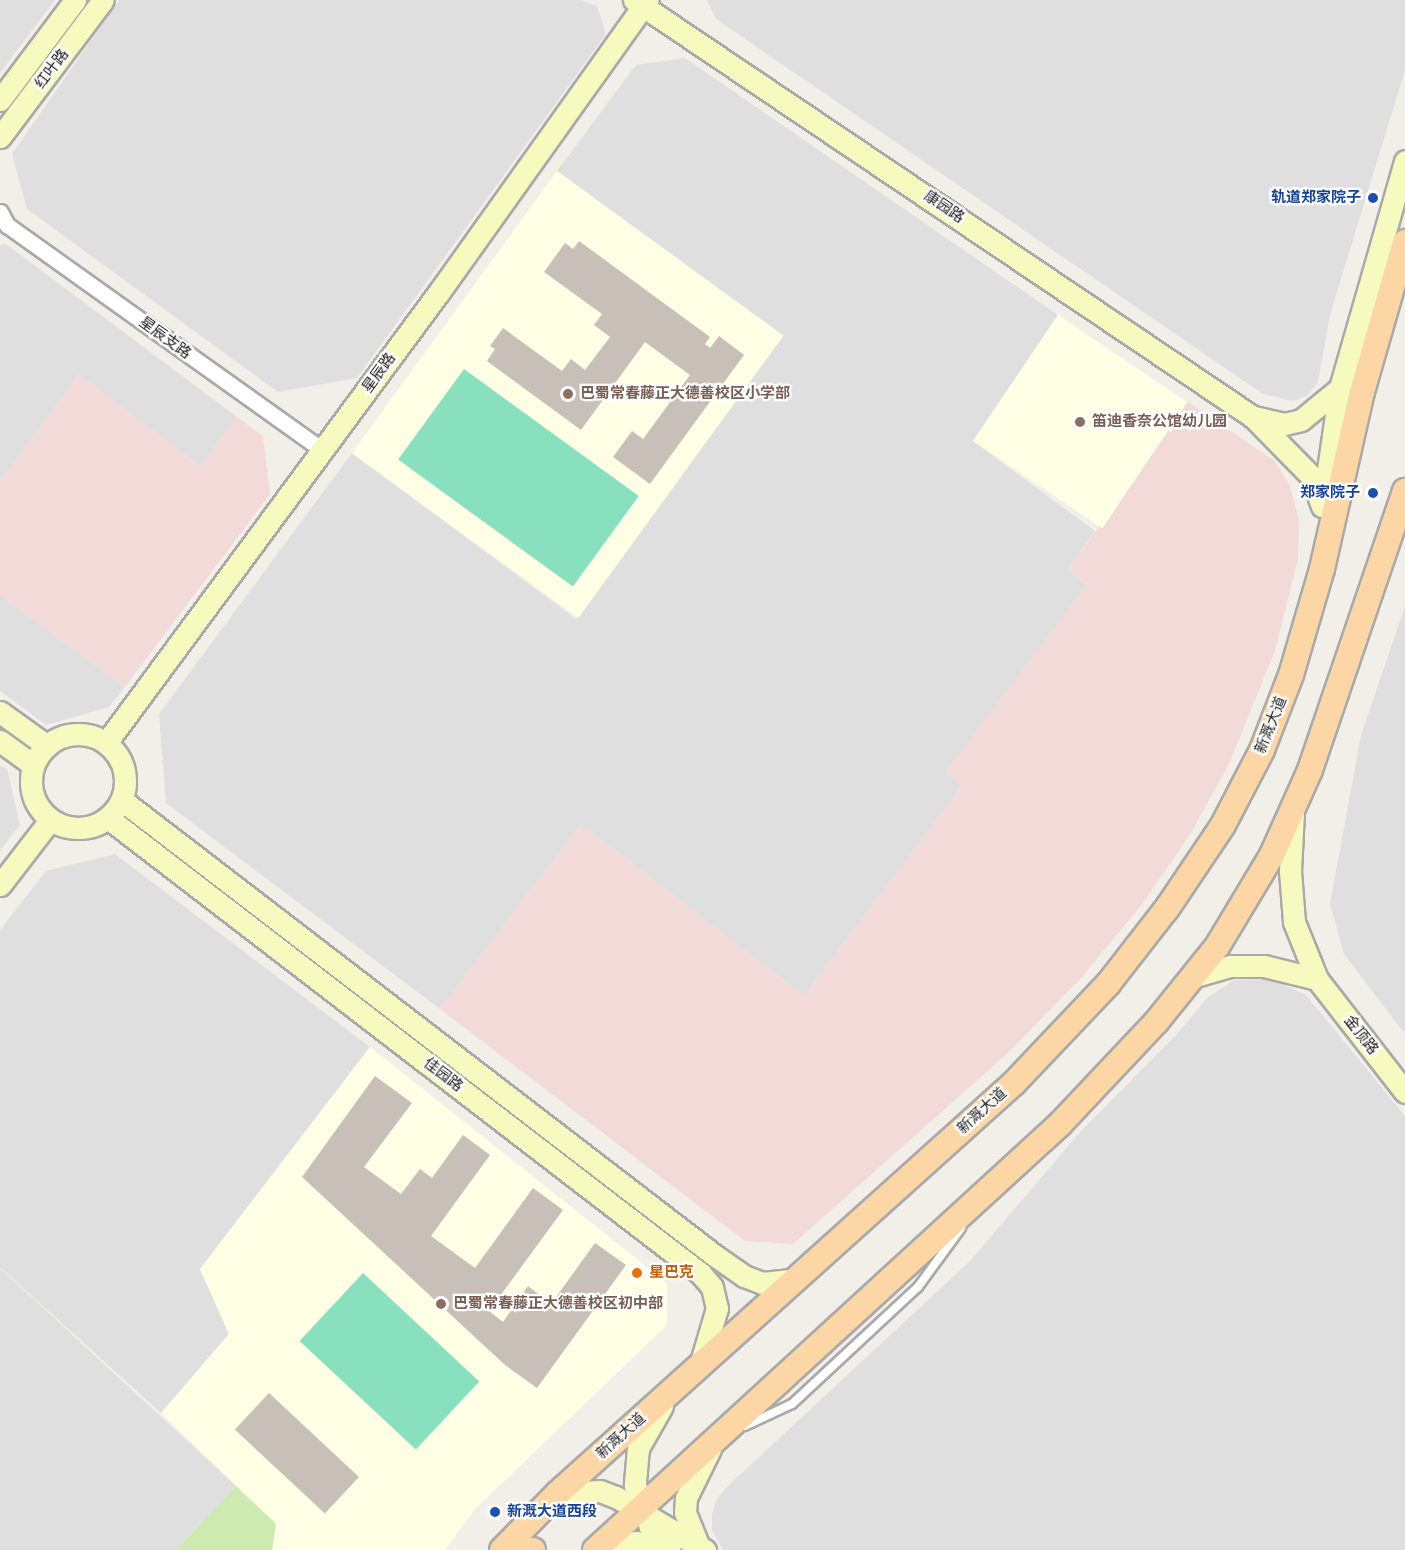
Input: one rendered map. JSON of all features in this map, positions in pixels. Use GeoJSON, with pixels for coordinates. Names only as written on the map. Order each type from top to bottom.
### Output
{"type":"FeatureCollection","features":[{"type":"Feature","properties":{"kind":"main road","name":"红叶路"},"geometry":{"type":"LineString","coordinates":[[0,100],[75,0]]}},
{"type":"Feature","properties":{"kind":"main road","name":"红叶路"},"geometry":{"type":"LineString","coordinates":[[0,137],[103,0]]}},
{"type":"Feature","properties":{"kind":"main road","name":"康园路"},"geometry":{"type":"LineString","coordinates":[[642,1],[1253,417]]}},
{"type":"Feature","properties":{"kind":"main road","name":"星辰路"},"geometry":{"type":"LineString","coordinates":[[106,743],[322,450],[642,1]]}},
{"type":"Feature","properties":{"kind":"main road","name":"新溉大道"},"geometry":{"type":"LineString","coordinates":[[1322,569],[1322,506],[1340,388],[1405,161]]}},
{"type":"Feature","properties":{"kind":"main road","name":"新溉大道"},"geometry":{"type":"LineString","coordinates":[[502,1550],[558,1493],[701,1362],[1014,1083],[1108,984],[1168,908],[1223,825],[1262,750],[1291,675],[1322,569],[1362,392],[1405,242]]}},
{"type":"Feature","properties":{"kind":"main road"},"geometry":{"type":"LineString","coordinates":[[1253,417],[1284,424],[1301,420],[1340,388]]}},
{"type":"Feature","properties":{"kind":"main road"},"geometry":{"type":"LineString","coordinates":[[1253,417],[1311,476],[1322,506]]}},
{"type":"Feature","properties":{"kind":"main road"},"geometry":{"type":"LineString","coordinates":[[596,1550],[718,1441],[1060,1124],[1157,1021],[1192,977],[1251,892],[1314,759],[1379,560],[1405,491]]}},
{"type":"Feature","properties":{"kind":"main road"},"geometry":{"type":"LineString","coordinates":[[1379,560],[1405,515]]}},
{"type":"Feature","properties":{"kind":"main road"},"geometry":{"type":"LineString","coordinates":[[0,712],[46,745]]}},
{"type":"Feature","properties":{"kind":"main road"},"geometry":{"type":"LineString","coordinates":[[81,734],[106,743],[123,766],[123,801],[108,818],[86,828],[67,827],[50,820],[34,800],[31,788],[33,765],[46,745],[67,735],[81,734]]}},
{"type":"Feature","properties":{"kind":"main road"},"geometry":{"type":"LineString","coordinates":[[0,741],[33,765]]}},
{"type":"Feature","properties":{"kind":"main road","name":"佳园路"},"geometry":{"type":"LineString","coordinates":[[123,801],[714,1255],[744,1276],[762,1283],[791,1280]]}},
{"type":"Feature","properties":{"kind":"main road","name":"金顶路"},"geometry":{"type":"LineString","coordinates":[[1293,806],[1290,871],[1294,922],[1317,978],[1405,1092]]}},
{"type":"Feature","properties":{"kind":"main road","name":"佳园路"},"geometry":{"type":"LineString","coordinates":[[108,818],[700,1273],[712,1287],[717,1308],[701,1362]]}},
{"type":"Feature","properties":{"kind":"main road"},"geometry":{"type":"LineString","coordinates":[[0,885],[50,820]]}},
{"type":"Feature","properties":{"kind":"main road"},"geometry":{"type":"LineString","coordinates":[[1192,977],[1230,966],[1264,966],[1317,978]]}},
{"type":"Feature","properties":{"kind":"main road"},"geometry":{"type":"LineString","coordinates":[[670,1550],[641,1509],[635,1485],[638,1448],[674,1388]]}},
{"type":"Feature","properties":{"kind":"main road"},"geometry":{"type":"LineString","coordinates":[[701,1546],[685,1512],[686,1498],[718,1441]]}},
{"type":"Feature","properties":{"kind":"main road"},"geometry":{"type":"LineString","coordinates":[[558,1493],[600,1491],[641,1509],[701,1546]]}},
{"type":"Feature","properties":{"kind":"main road"},"geometry":{"type":"LineString","coordinates":[[596,1550],[636,1542],[662,1550]]}},
{"type":"Feature","properties":{"kind":"main road"},"geometry":{"type":"LineString","coordinates":[[515,1550],[533,1550]]}},
{"type":"Feature","properties":{"kind":"street","name":"星辰支路"},"geometry":{"type":"LineString","coordinates":[[2,221],[322,450]]}},
{"type":"Feature","properties":{"kind":"shaded area"},"geometry":{"type":"Polygon","coordinates":[[[0,0],[55,0],[0,73],[0,0]]]}},
{"type":"Feature","properties":{"kind":"shaded area"},"geometry":{"type":"Polygon","coordinates":[[[119,0],[581,0],[597,6],[606,34],[357,378],[278,392],[27,209],[12,154],[119,0]]]}},
{"type":"Feature","properties":{"kind":"shaded area"},"geometry":{"type":"Polygon","coordinates":[[[707,0],[1405,0],[1405,70],[1330,315],[1318,382],[1308,395],[1293,401],[1263,394],[716,19],[707,0]]]}},
{"type":"Feature","properties":{"kind":"shaded area"},"geometry":{"type":"Polygon","coordinates":[[[685,58],[1058,315],[973,441],[1095,531],[1068,570],[1087,585],[946,772],[962,786],[804,996],[581,824],[440,1009],[166,803],[159,714],[352,453],[576,619],[783,336],[557,171],[636,65],[685,58]]]}},
{"type":"Feature","properties":{"kind":"shaded area","name":"巴蜀常春藤正大德善校区小学部"},"geometry":{"type":"Polygon","coordinates":[[[557,171],[784,336],[578,618],[352,453],[557,171]]]}},
{"type":"Feature","properties":{"kind":"shaded area"},"geometry":{"type":"Polygon","coordinates":[[[6,244],[237,417],[200,466],[79,375],[0,481],[0,245],[6,244]]]}},
{"type":"Feature","properties":{"kind":"shaded area","name":"笛迪香奈公馆幼儿园"},"geometry":{"type":"Polygon","coordinates":[[[1058,315],[1187,402],[1102,528],[973,441],[1058,315]]]}},
{"type":"Feature","properties":{"kind":"shaded area"},"geometry":{"type":"Polygon","coordinates":[[[79,375],[200,466],[237,417],[263,436],[270,494],[125,687],[0,595],[0,481],[79,375]]]}},
{"type":"Feature","properties":{"kind":"shaded area"},"geometry":{"type":"Polygon","coordinates":[[[1188,402],[1275,461],[1290,486],[1299,520],[1298,559],[1275,651],[1229,764],[1191,833],[1143,903],[1081,978],[1009,1052],[793,1244],[745,1241],[440,1009],[581,824],[804,996],[962,786],[945,772],[1087,585],[1068,570],[1188,402]]]}},
{"type":"Feature","properties":{"kind":"shaded area"},"geometry":{"type":"Polygon","coordinates":[[[0,595],[125,687],[109,707],[46,725],[0,691],[0,595]]]}},
{"type":"Feature","properties":{"kind":"shaded area"},"geometry":{"type":"Polygon","coordinates":[[[1405,606],[1405,1034],[1344,954],[1330,904],[1361,735],[1405,606]]]}},
{"type":"Feature","properties":{"kind":"shaded area"},"geometry":{"type":"Polygon","coordinates":[[[0,765],[7,769],[20,825],[0,851],[0,765]]]}},
{"type":"Feature","properties":{"kind":"shaded area"},"geometry":{"type":"Polygon","coordinates":[[[115,854],[370,1047],[200,1269],[229,1334],[161,1413],[0,1267],[0,930],[46,871],[115,854]]]}},
{"type":"Feature","properties":{"kind":"shaded area"},"geometry":{"type":"Polygon","coordinates":[[[1271,979],[1306,995],[1405,1116],[1405,1550],[723,1550],[712,1530],[712,1514],[717,1498],[730,1484],[971,1260],[1080,1132],[1178,1033],[1207,998],[1234,980],[1271,979]]]}},
{"type":"Feature","properties":{"kind":"shaded area","name":"巴蜀常春藤正大德善校区初中部"},"geometry":{"type":"Polygon","coordinates":[[[370,1047],[667,1283],[667,1325],[475,1509],[445,1550],[272,1550],[276,1524],[161,1413],[229,1334],[200,1269],[370,1047]]]}},
{"type":"Feature","properties":{"kind":"shaded area"},"geometry":{"type":"Polygon","coordinates":[[[0,1268],[236,1486],[176,1550],[0,1550],[0,1268]]]}},
{"type":"Feature","properties":{"kind":"green space"},"geometry":{"type":"Polygon","coordinates":[[[464,369],[639,496],[573,587],[398,460],[464,369]]]}},
{"type":"Feature","properties":{"kind":"green space"},"geometry":{"type":"Polygon","coordinates":[[[363,1273],[479,1381],[416,1449],[300,1341],[363,1273]]]}},
{"type":"Feature","properties":{"kind":"green space"},"geometry":{"type":"Polygon","coordinates":[[[236,1486],[276,1524],[272,1550],[176,1550],[236,1486]]]}},
{"type":"Feature","properties":{"kind":"building"},"geometry":{"type":"Polygon","coordinates":[[[579,241],[710,337],[705,344],[710,348],[719,336],[744,355],[650,484],[613,457],[632,431],[643,439],[690,375],[645,342],[581,430],[487,361],[495,349],[490,346],[503,328],[562,371],[571,359],[585,370],[610,337],[594,325],[602,314],[544,272],[565,243],[573,249],[579,241]]]}},
{"type":"Feature","properties":{"kind":"building"},"geometry":{"type":"Polygon","coordinates":[[[375,1076],[412,1103],[364,1167],[401,1194],[420,1169],[432,1178],[463,1135],[490,1155],[431,1236],[475,1268],[533,1188],[563,1210],[489,1311],[503,1322],[528,1286],[551,1304],[595,1243],[626,1265],[537,1388],[505,1365],[302,1177],[375,1076]]]}},
{"type":"Feature","properties":{"kind":"building"},"geometry":{"type":"Polygon","coordinates":[[[269,1393],[359,1477],[325,1513],[235,1430],[269,1393]]]}},
{"type":"Feature","properties":{"kind":"place","name":"轨道郑家院子"},"geometry":{"type":"Point","coordinates":[1373,198]}},
{"type":"Feature","properties":{"kind":"place","name":"巴蜀常春藤正大德善校区小学部"},"geometry":{"type":"Point","coordinates":[568,394]}},
{"type":"Feature","properties":{"kind":"place","name":"笛迪香奈公馆幼儿园"},"geometry":{"type":"Point","coordinates":[1080,422]}},
{"type":"Feature","properties":{"kind":"place","name":"郑家院子"},"geometry":{"type":"Point","coordinates":[1373,493]}},
{"type":"Feature","properties":{"kind":"place","name":"星巴克"},"geometry":{"type":"Point","coordinates":[637,1273]}},
{"type":"Feature","properties":{"kind":"place","name":"巴蜀常春藤正大德善校区初中部"},"geometry":{"type":"Point","coordinates":[441,1304]}},
{"type":"Feature","properties":{"kind":"place","name":"新溉大道西段"},"geometry":{"type":"Point","coordinates":[495,1512]}}]}
